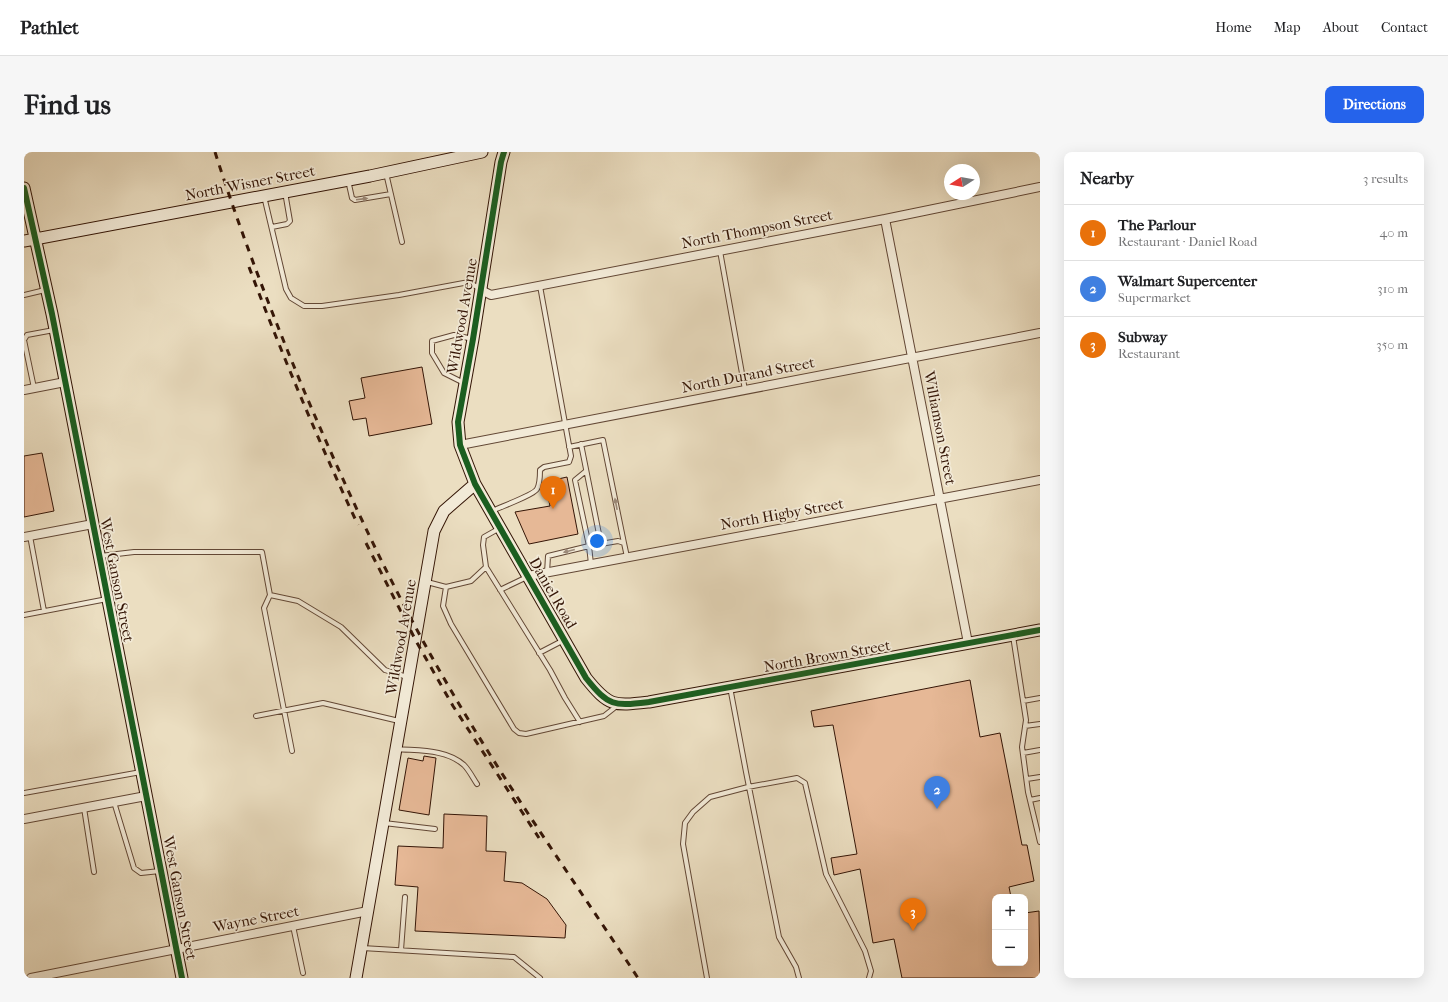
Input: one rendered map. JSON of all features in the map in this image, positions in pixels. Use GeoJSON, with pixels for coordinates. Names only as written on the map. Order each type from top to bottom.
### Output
{"type":"FeatureCollection","features":[{"type":"Feature","properties":{"kind":"street","name":"North Wisner Street"},"geometry":{"type":"LineString","coordinates":[[29,240],[348,180],[482,152]]}},
{"type":"Feature","properties":{"kind":"street","name":"Wildwood Avenue"},"geometry":{"type":"LineString","coordinates":[[356,978],[410,678],[434,531],[444,511],[475,484],[460,445],[458,422],[464,383],[474,339],[501,162],[504,152]]}},
{"type":"Feature","properties":{"kind":"street","name":"North Thompson Street"},"geometry":{"type":"LineString","coordinates":[[481,290],[491,294],[540,286],[886,219],[1040,187]]}},
{"type":"Feature","properties":{"kind":"street","name":"West Ganson Street"},"geometry":{"type":"LineString","coordinates":[[24,188],[29,240],[46,290],[55,330],[182,978]]}},
{"type":"Feature","properties":{"kind":"street","name":"Williamson Street"},"geometry":{"type":"LineString","coordinates":[[886,219],[968,643]]}},
{"type":"Feature","properties":{"kind":"street","name":"North Durand Street"},"geometry":{"type":"LineString","coordinates":[[460,445],[1040,333]]}},
{"type":"Feature","properties":{"kind":"street"},"geometry":{"type":"LineString","coordinates":[[24,390],[65,382]]}},
{"type":"Feature","properties":{"kind":"street","name":"North Higby Street"},"geometry":{"type":"LineString","coordinates":[[528,576],[940,500],[1040,480]]}},
{"type":"Feature","properties":{"kind":"street","name":"Daniel Road"},"geometry":{"type":"LineString","coordinates":[[475,484],[586,678],[595,690],[605,699],[619,705]]}},
{"type":"Feature","properties":{"kind":"street"},"geometry":{"type":"LineString","coordinates":[[27,537],[93,524]]}},
{"type":"Feature","properties":{"kind":"street","name":"North Brown Street"},"geometry":{"type":"LineString","coordinates":[[619,705],[649,702],[1040,630]]}},
{"type":"Feature","properties":{"kind":"street"},"geometry":{"type":"LineString","coordinates":[[24,819],[146,796]]}},
{"type":"Feature","properties":{"kind":"street","name":"Wayne Street"},"geometry":{"type":"LineString","coordinates":[[31,978],[368,911]]}},
{"type":"Feature","properties":{"kind":"lane"},"geometry":{"type":"LineString","coordinates":[[386,172],[402,242]]}},
{"type":"Feature","properties":{"kind":"lane"},"geometry":{"type":"LineString","coordinates":[[348,180],[352,198],[355,200],[391,194]]}},
{"type":"Feature","properties":{"kind":"lane"},"geometry":{"type":"LineString","coordinates":[[272,227],[287,224],[290,221],[285,192]]}},
{"type":"Feature","properties":{"kind":"lane"},"geometry":{"type":"LineString","coordinates":[[264,196],[286,289],[291,298],[304,306],[322,306],[399,295],[469,282],[481,290]]}},
{"type":"Feature","properties":{"kind":"lane"},"geometry":{"type":"LineString","coordinates":[[720,250],[745,390]]}},
{"type":"Feature","properties":{"kind":"lane"},"geometry":{"type":"LineString","coordinates":[[492,512],[514,500],[532,494],[538,488],[540,470],[544,467],[569,462],[571,456],[564,425],[540,286]]}},
{"type":"Feature","properties":{"kind":"lane"},"geometry":{"type":"LineString","coordinates":[[24,295],[46,290]]}},
{"type":"Feature","properties":{"kind":"lane"},"geometry":{"type":"LineString","coordinates":[[34,388],[24,340],[27,335],[55,330]]}},
{"type":"Feature","properties":{"kind":"lane"},"geometry":{"type":"LineString","coordinates":[[464,383],[444,373],[432,352],[432,340],[454,335],[474,339]]}},
{"type":"Feature","properties":{"kind":"lane"},"geometry":{"type":"LineString","coordinates":[[569,447],[603,440],[627,557]]}},
{"type":"Feature","properties":{"kind":"lane"},"geometry":{"type":"LineString","coordinates":[[581,444],[601,544]]}},
{"type":"Feature","properties":{"kind":"lane"},"geometry":{"type":"LineString","coordinates":[[586,471],[575,480],[591,564]]}},
{"type":"Feature","properties":{"kind":"lane"},"geometry":{"type":"LineString","coordinates":[[500,528],[484,537],[483,544],[486,567],[540,653],[580,722]]}},
{"type":"Feature","properties":{"kind":"lane"},"geometry":{"type":"LineString","coordinates":[[27,537],[44,611]]}},
{"type":"Feature","properties":{"kind":"lane"},"geometry":{"type":"LineString","coordinates":[[547,573],[548,556],[588,546],[618,541],[624,543]]}},
{"type":"Feature","properties":{"kind":"lane"},"geometry":{"type":"LineString","coordinates":[[99,556],[134,552],[262,552],[270,595],[264,608],[292,751]]}},
{"type":"Feature","properties":{"kind":"lane"},"geometry":{"type":"LineString","coordinates":[[426,581],[446,587],[471,581],[486,567]]}},
{"type":"Feature","properties":{"kind":"lane"},"geometry":{"type":"LineString","coordinates":[[500,590],[528,576]]}},
{"type":"Feature","properties":{"kind":"lane"},"geometry":{"type":"LineString","coordinates":[[446,587],[443,606],[451,624],[514,729],[519,733],[526,734],[604,716],[619,705]]}},
{"type":"Feature","properties":{"kind":"lane"},"geometry":{"type":"LineString","coordinates":[[270,595],[298,601],[341,627],[385,670],[410,678]]}},
{"type":"Feature","properties":{"kind":"lane"},"geometry":{"type":"LineString","coordinates":[[24,615],[107,599]]}},
{"type":"Feature","properties":{"kind":"lane"},"geometry":{"type":"LineString","coordinates":[[1012,635],[1026,720],[1022,747],[1030,800],[1039,829],[1040,842]]}},
{"type":"Feature","properties":{"kind":"lane"},"geometry":{"type":"LineString","coordinates":[[540,653],[564,640]]}},
{"type":"Feature","properties":{"kind":"lane"},"geometry":{"type":"LineString","coordinates":[[730,687],[748,787],[779,937],[796,967],[799,978]]}},
{"type":"Feature","properties":{"kind":"lane"},"geometry":{"type":"LineString","coordinates":[[1023,701],[1040,698]]}},
{"type":"Feature","properties":{"kind":"lane"},"geometry":{"type":"LineString","coordinates":[[256,716],[323,703],[402,722]]}},
{"type":"Feature","properties":{"kind":"lane"},"geometry":{"type":"LineString","coordinates":[[1026,726],[1040,724]]}},
{"type":"Feature","properties":{"kind":"lane"},"geometry":{"type":"LineString","coordinates":[[397,749],[440,753],[453,758],[464,766],[477,784]]}},
{"type":"Feature","properties":{"kind":"lane"},"geometry":{"type":"LineString","coordinates":[[1023,753],[1040,750]]}},
{"type":"Feature","properties":{"kind":"lane"},"geometry":{"type":"LineString","coordinates":[[24,793],[142,772]]}},
{"type":"Feature","properties":{"kind":"lane"},"geometry":{"type":"LineString","coordinates":[[1027,779],[1040,777]]}},
{"type":"Feature","properties":{"kind":"lane"},"geometry":{"type":"LineString","coordinates":[[707,978],[682,844],[685,823],[693,812],[710,797],[748,787],[797,778],[805,784],[826,874],[865,951],[871,971],[869,978]]}},
{"type":"Feature","properties":{"kind":"lane"},"geometry":{"type":"LineString","coordinates":[[1030,800],[1040,798]]}},
{"type":"Feature","properties":{"kind":"lane"},"geometry":{"type":"LineString","coordinates":[[114,802],[134,868],[142,873],[161,870]]}},
{"type":"Feature","properties":{"kind":"lane"},"geometry":{"type":"LineString","coordinates":[[84,808],[94,872]]}},
{"type":"Feature","properties":{"kind":"lane"},"geometry":{"type":"LineString","coordinates":[[383,823],[435,829]]}},
{"type":"Feature","properties":{"kind":"lane"},"geometry":{"type":"LineString","coordinates":[[401,950],[404,897]]}},
{"type":"Feature","properties":{"kind":"lane"},"geometry":{"type":"LineString","coordinates":[[293,926],[302,973]]}},
{"type":"Feature","properties":{"kind":"lane"},"geometry":{"type":"LineString","coordinates":[[362,948],[514,957],[540,978]]}},
{"type":"Feature","properties":{"kind":"building"},"geometry":{"type":"Polygon","coordinates":[[[422,367],[432,424],[369,436],[366,418],[353,420],[349,401],[365,398],[361,378],[422,367]]]}},
{"type":"Feature","properties":{"kind":"building"},"geometry":{"type":"Polygon","coordinates":[[[42,453],[54,511],[24,517],[24,456],[42,453]]]}},
{"type":"Feature","properties":{"kind":"building"},"geometry":{"type":"Polygon","coordinates":[[[567,477],[578,534],[529,544],[515,512],[550,506],[545,482],[567,477]]]}},
{"type":"Feature","properties":{"kind":"building"},"geometry":{"type":"Polygon","coordinates":[[[970,680],[980,737],[1000,733],[1022,845],[1027,845],[1034,881],[1009,887],[1010,894],[992,894],[992,966],[1028,966],[1028,913],[1039,911],[1040,978],[902,978],[894,939],[873,943],[860,869],[834,875],[831,858],[857,854],[833,725],[814,727],[811,711],[970,680]]]}},
{"type":"Feature","properties":{"kind":"building"},"geometry":{"type":"Polygon","coordinates":[[[424,756],[436,758],[429,815],[399,810],[408,758],[423,761],[424,756]]]}},
{"type":"Feature","properties":{"kind":"building"},"geometry":{"type":"Polygon","coordinates":[[[444,814],[487,816],[486,851],[506,852],[504,881],[522,883],[547,899],[566,925],[565,938],[415,931],[418,887],[395,885],[398,846],[443,848],[444,814]]]}},
{"type":"Feature","properties":{"kind":"railway"},"geometry":{"type":"LineString","coordinates":[[215,152],[246,243],[305,393],[372,542],[409,615],[449,687],[494,761],[638,978]]}},
{"type":"Feature","properties":{"kind":"railway"},"geometry":{"type":"LineString","coordinates":[[249,267],[301,397],[358,525]]}},
{"type":"Feature","properties":{"kind":"railway"},"geometry":{"type":"LineString","coordinates":[[366,543],[416,641],[453,706],[539,838]]}},
{"type":"Feature","properties":{"kind":"cycle path"},"geometry":{"type":"LineString","coordinates":[[504,152],[501,162],[473,339],[458,422],[460,445],[475,484],[586,678],[601,695],[620,704],[649,702],[1040,630]]}},
{"type":"Feature","properties":{"kind":"cycle path"},"geometry":{"type":"LineString","coordinates":[[24,188],[52,314],[182,978]]}},
{"type":"Feature","properties":{"kind":"place","name":"The Parlour"},"geometry":{"type":"Point","coordinates":[553,509]}},
{"type":"Feature","properties":{"kind":"place","name":"Walmart Supercenter"},"geometry":{"type":"Point","coordinates":[937,809]}},
{"type":"Feature","properties":{"kind":"place","name":"Subway"},"geometry":{"type":"Point","coordinates":[913,931]}}]}
